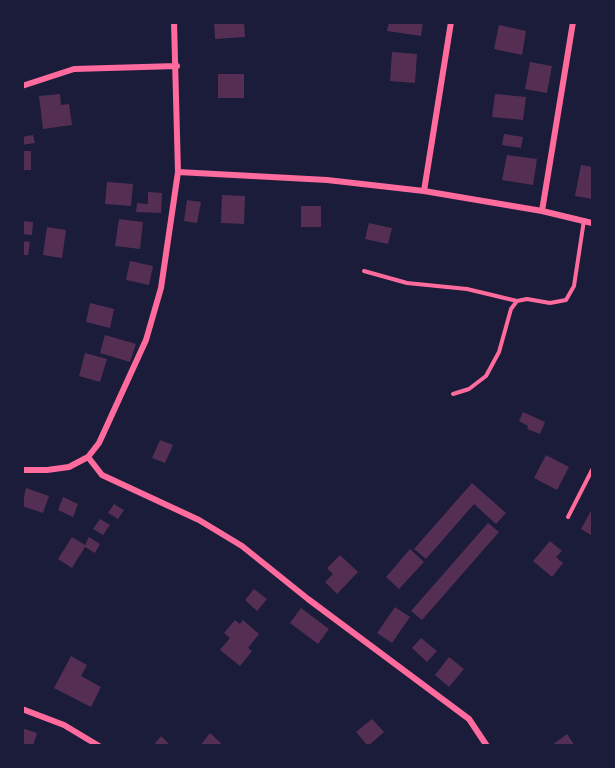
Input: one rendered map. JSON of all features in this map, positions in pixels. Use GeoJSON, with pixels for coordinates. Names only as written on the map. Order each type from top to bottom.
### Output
{"type":"FeatureCollection","features":[{"type":"Feature","properties":{"kind":"street"},"geometry":{"type":"LineString","coordinates":[[22,470],[69,467],[88,457],[99,443],[146,340],[160,288],[178,172],[177,66],[174,22]]}},
{"type":"Feature","properties":{"kind":"street"},"geometry":{"type":"LineString","coordinates":[[424,191],[451,22]]}},
{"type":"Feature","properties":{"kind":"street"},"geometry":{"type":"LineString","coordinates":[[542,211],[573,22]]}},
{"type":"Feature","properties":{"kind":"street"},"geometry":{"type":"LineString","coordinates":[[22,86],[74,69],[177,66]]}},
{"type":"Feature","properties":{"kind":"street"},"geometry":{"type":"LineString","coordinates":[[178,172],[327,180],[424,191],[542,211],[592,223]]}},
{"type":"Feature","properties":{"kind":"street"},"geometry":{"type":"LineString","coordinates":[[88,457],[102,475],[199,520],[242,546],[308,599],[469,719],[487,746]]}},
{"type":"Feature","properties":{"kind":"street"},"geometry":{"type":"LineString","coordinates":[[22,709],[64,725],[98,745]]}},
{"type":"Feature","properties":{"kind":"lane"},"geometry":{"type":"LineString","coordinates":[[364,271],[407,283],[466,289],[517,301],[527,298],[550,303],[566,300],[574,286],[584,220]]}},
{"type":"Feature","properties":{"kind":"lane"},"geometry":{"type":"LineString","coordinates":[[453,394],[469,389],[486,376],[499,352],[511,309],[517,301]]}},
{"type":"Feature","properties":{"kind":"lane"},"geometry":{"type":"LineString","coordinates":[[568,518],[592,470]]}},
{"type":"Feature","properties":{"kind":"building"},"geometry":{"type":"Polygon","coordinates":[[[214,22],[244,22],[245,37],[215,39],[214,22]]]}},
{"type":"Feature","properties":{"kind":"building"},"geometry":{"type":"Polygon","coordinates":[[[389,22],[423,22],[421,36],[387,31],[389,22]]]}},
{"type":"Feature","properties":{"kind":"building"},"geometry":{"type":"Polygon","coordinates":[[[499,25],[526,31],[522,55],[494,49],[499,25]]]}},
{"type":"Feature","properties":{"kind":"building"},"geometry":{"type":"Polygon","coordinates":[[[392,52],[417,54],[415,83],[390,81],[392,52]]]}},
{"type":"Feature","properties":{"kind":"building"},"geometry":{"type":"Polygon","coordinates":[[[530,62],[552,66],[547,93],[525,89],[530,62]]]}},
{"type":"Feature","properties":{"kind":"building"},"geometry":{"type":"Polygon","coordinates":[[[218,74],[244,74],[244,98],[218,98],[218,74]]]}},
{"type":"Feature","properties":{"kind":"building"},"geometry":{"type":"Polygon","coordinates":[[[60,94],[61,105],[69,104],[72,125],[43,129],[39,96],[60,94]]]}},
{"type":"Feature","properties":{"kind":"building"},"geometry":{"type":"Polygon","coordinates":[[[495,94],[526,97],[523,120],[492,117],[495,94]]]}},
{"type":"Feature","properties":{"kind":"building"},"geometry":{"type":"Polygon","coordinates":[[[504,134],[523,137],[521,148],[502,145],[504,134]]]}},
{"type":"Feature","properties":{"kind":"building"},"geometry":{"type":"Polygon","coordinates":[[[33,135],[35,143],[22,145],[22,137],[33,135]]]}},
{"type":"Feature","properties":{"kind":"building"},"geometry":{"type":"Polygon","coordinates":[[[22,151],[31,151],[31,170],[22,170],[22,151]]]}},
{"type":"Feature","properties":{"kind":"building"},"geometry":{"type":"Polygon","coordinates":[[[507,155],[537,159],[533,185],[502,180],[507,155]]]}},
{"type":"Feature","properties":{"kind":"building"},"geometry":{"type":"Polygon","coordinates":[[[581,165],[592,167],[592,199],[575,196],[581,165]]]}},
{"type":"Feature","properties":{"kind":"building"},"geometry":{"type":"Polygon","coordinates":[[[107,182],[133,184],[131,206],[105,204],[107,182]]]}},
{"type":"Feature","properties":{"kind":"building"},"geometry":{"type":"Polygon","coordinates":[[[148,192],[162,193],[161,213],[136,212],[137,203],[148,204],[148,192]]]}},
{"type":"Feature","properties":{"kind":"building"},"geometry":{"type":"Polygon","coordinates":[[[222,195],[245,196],[244,224],[221,223],[222,195]]]}},
{"type":"Feature","properties":{"kind":"building"},"geometry":{"type":"Polygon","coordinates":[[[187,200],[201,202],[197,223],[184,221],[187,200]]]}},
{"type":"Feature","properties":{"kind":"building"},"geometry":{"type":"Polygon","coordinates":[[[301,206],[321,206],[321,227],[301,227],[301,206]]]}},
{"type":"Feature","properties":{"kind":"building"},"geometry":{"type":"Polygon","coordinates":[[[119,219],[143,222],[140,249],[115,246],[119,219]]]}},
{"type":"Feature","properties":{"kind":"building"},"geometry":{"type":"Polygon","coordinates":[[[22,221],[33,222],[32,235],[22,234],[22,221]]]}},
{"type":"Feature","properties":{"kind":"building"},"geometry":{"type":"Polygon","coordinates":[[[369,223],[392,228],[388,244],[365,239],[369,223]]]}},
{"type":"Feature","properties":{"kind":"building"},"geometry":{"type":"Polygon","coordinates":[[[47,227],[66,230],[62,258],[43,255],[47,227]]]}},
{"type":"Feature","properties":{"kind":"building"},"geometry":{"type":"Polygon","coordinates":[[[22,241],[30,242],[28,255],[22,255],[22,241]]]}},
{"type":"Feature","properties":{"kind":"building"},"geometry":{"type":"Polygon","coordinates":[[[130,261],[153,266],[149,285],[126,280],[130,261]]]}},
{"type":"Feature","properties":{"kind":"building"},"geometry":{"type":"Polygon","coordinates":[[[90,303],[114,309],[110,328],[86,322],[90,303]]]}},
{"type":"Feature","properties":{"kind":"building"},"geometry":{"type":"Polygon","coordinates":[[[105,335],[136,344],[130,362],[100,353],[105,335]]]}},
{"type":"Feature","properties":{"kind":"building"},"geometry":{"type":"Polygon","coordinates":[[[85,353],[107,359],[100,382],[79,376],[85,353]]]}},
{"type":"Feature","properties":{"kind":"building"},"geometry":{"type":"Polygon","coordinates":[[[523,412],[545,422],[540,434],[527,429],[528,426],[519,421],[523,412]]]}},
{"type":"Feature","properties":{"kind":"building"},"geometry":{"type":"Polygon","coordinates":[[[160,440],[173,445],[165,463],[152,458],[160,440]]]}},
{"type":"Feature","properties":{"kind":"building"},"geometry":{"type":"Polygon","coordinates":[[[546,455],[569,467],[557,490],[534,478],[546,455]]]}},
{"type":"Feature","properties":{"kind":"building"},"geometry":{"type":"Polygon","coordinates":[[[472,483],[506,513],[496,524],[474,504],[426,559],[414,549],[472,483]]]}},
{"type":"Feature","properties":{"kind":"building"},"geometry":{"type":"Polygon","coordinates":[[[26,488],[49,496],[43,513],[22,506],[26,488]]]}},
{"type":"Feature","properties":{"kind":"building"},"geometry":{"type":"Polygon","coordinates":[[[63,497],[78,504],[73,517],[58,510],[63,497]]]}},
{"type":"Feature","properties":{"kind":"building"},"geometry":{"type":"Polygon","coordinates":[[[114,504],[124,510],[118,519],[108,513],[114,504]]]}},
{"type":"Feature","properties":{"kind":"building"},"geometry":{"type":"Polygon","coordinates":[[[592,509],[592,533],[591,535],[581,529],[592,509]]]}},
{"type":"Feature","properties":{"kind":"building"},"geometry":{"type":"Polygon","coordinates":[[[100,519],[110,525],[103,535],[93,529],[100,519]]]}},
{"type":"Feature","properties":{"kind":"building"},"geometry":{"type":"Polygon","coordinates":[[[488,523],[499,532],[422,620],[411,611],[488,523]]]}},
{"type":"Feature","properties":{"kind":"building"},"geometry":{"type":"Polygon","coordinates":[[[72,537],[85,545],[89,537],[100,544],[95,553],[85,547],[72,568],[58,559],[72,537]]]}},
{"type":"Feature","properties":{"kind":"building"},"geometry":{"type":"Polygon","coordinates":[[[550,541],[562,551],[556,557],[563,563],[552,577],[533,561],[550,541]]]}},
{"type":"Feature","properties":{"kind":"building"},"geometry":{"type":"Polygon","coordinates":[[[410,549],[424,562],[399,589],[386,577],[410,549]]]}},
{"type":"Feature","properties":{"kind":"building"},"geometry":{"type":"Polygon","coordinates":[[[340,555],[358,572],[337,594],[325,582],[333,574],[327,568],[340,555]]]}},
{"type":"Feature","properties":{"kind":"building"},"geometry":{"type":"Polygon","coordinates":[[[254,589],[267,599],[257,611],[245,600],[254,589]]]}},
{"type":"Feature","properties":{"kind":"building"},"geometry":{"type":"Polygon","coordinates":[[[395,607],[410,617],[392,643],[377,633],[395,607]]]}},
{"type":"Feature","properties":{"kind":"building"},"geometry":{"type":"Polygon","coordinates":[[[301,608],[329,629],[318,644],[290,623],[301,608]]]}},
{"type":"Feature","properties":{"kind":"building"},"geometry":{"type":"Polygon","coordinates":[[[235,620],[240,624],[243,620],[259,634],[248,648],[252,651],[240,666],[220,650],[230,638],[224,633],[235,620]]]}},
{"type":"Feature","properties":{"kind":"building"},"geometry":{"type":"Polygon","coordinates":[[[421,638],[437,651],[427,662],[412,648],[421,638]]]}},
{"type":"Feature","properties":{"kind":"building"},"geometry":{"type":"Polygon","coordinates":[[[71,656],[87,665],[81,676],[101,687],[91,707],[54,688],[71,656]]]}},
{"type":"Feature","properties":{"kind":"building"},"geometry":{"type":"Polygon","coordinates":[[[449,657],[464,669],[449,687],[435,675],[449,657]]]}},
{"type":"Feature","properties":{"kind":"building"},"geometry":{"type":"Polygon","coordinates":[[[372,719],[384,732],[368,746],[356,732],[372,719]]]}},
{"type":"Feature","properties":{"kind":"building"},"geometry":{"type":"Polygon","coordinates":[[[22,728],[37,733],[33,746],[22,746],[22,728]]]}},
{"type":"Feature","properties":{"kind":"building"},"geometry":{"type":"Polygon","coordinates":[[[210,733],[224,746],[200,746],[210,733]]]}},
{"type":"Feature","properties":{"kind":"building"},"geometry":{"type":"Polygon","coordinates":[[[567,734],[575,746],[551,746],[567,734]]]}},
{"type":"Feature","properties":{"kind":"building"},"geometry":{"type":"Polygon","coordinates":[[[161,736],[171,746],[153,746],[161,736]]]}}]}
